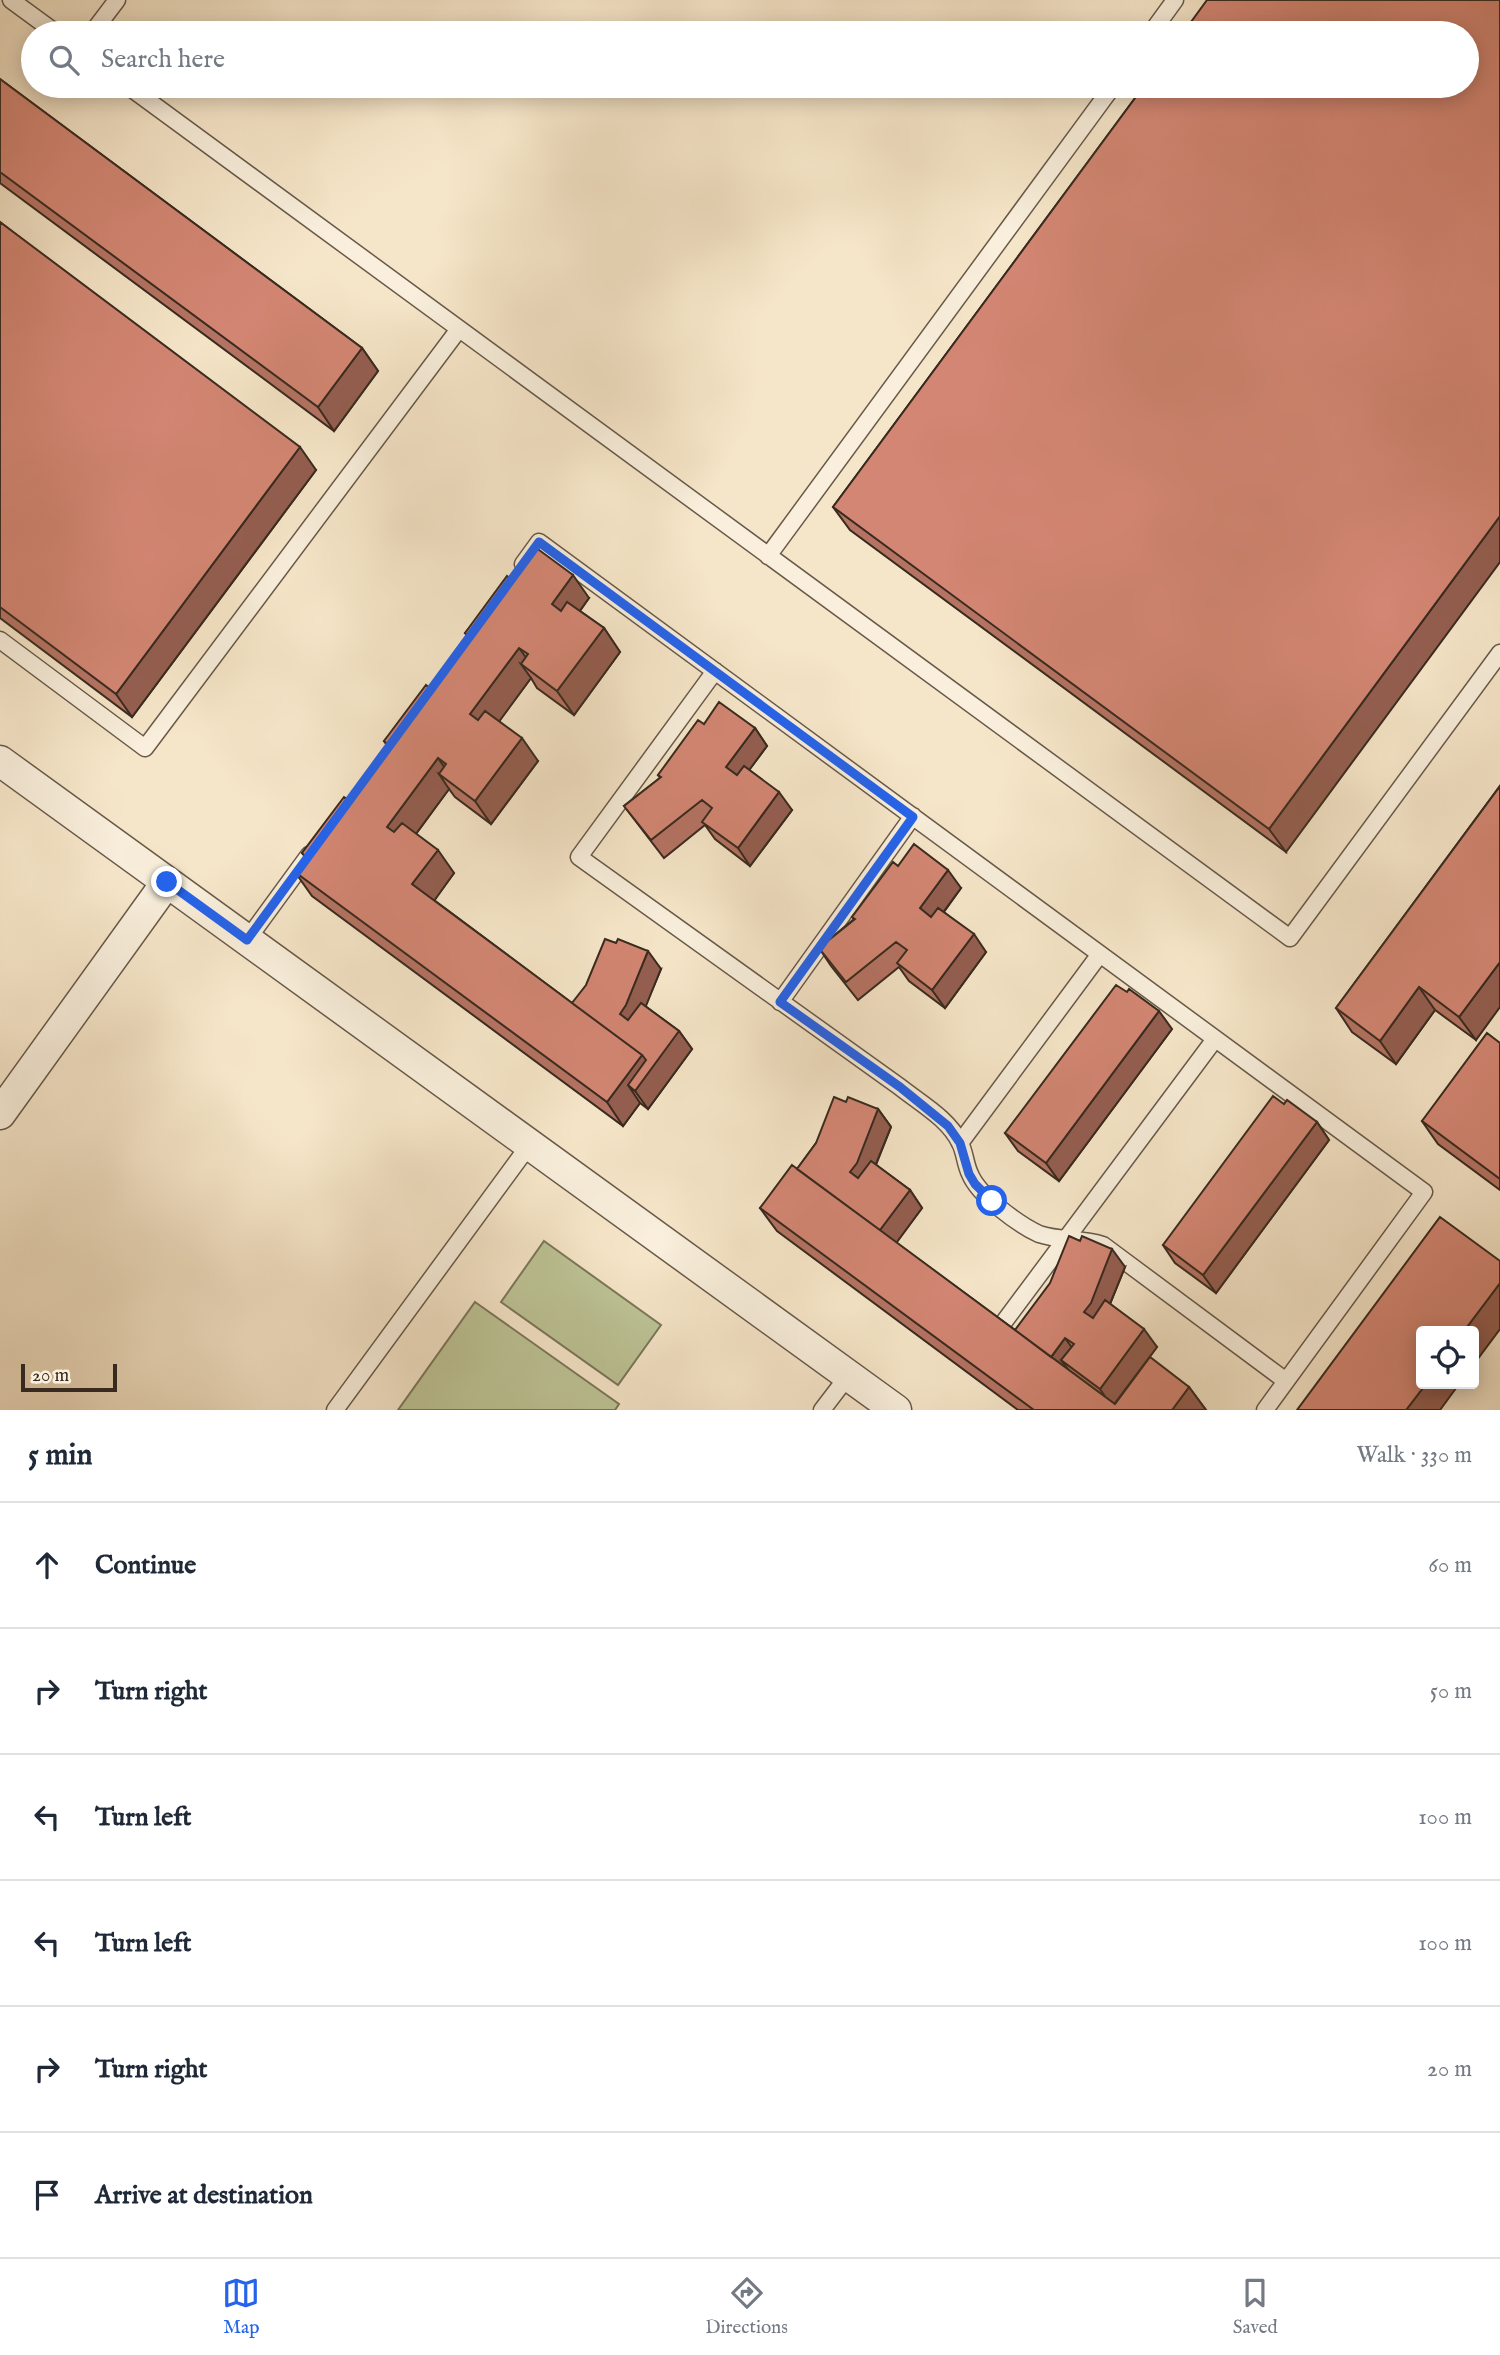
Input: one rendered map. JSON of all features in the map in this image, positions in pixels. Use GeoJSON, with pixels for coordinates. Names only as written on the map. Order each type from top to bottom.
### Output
{"type":"FeatureCollection","features":[{"type":"Feature","properties":{"kind":"street"},"geometry":{"type":"LineString","coordinates":[[0,761],[896,1410]]}},
{"type":"Feature","properties":{"kind":"street"},"geometry":{"type":"LineString","coordinates":[[0,1114],[167,882]]}},
{"type":"Feature","properties":{"kind":"lane"},"geometry":{"type":"LineString","coordinates":[[11,0],[40,21]]}},
{"type":"Feature","properties":{"kind":"lane"},"geometry":{"type":"LineString","coordinates":[[101,21],[117,0]]}},
{"type":"Feature","properties":{"kind":"lane"},"geometry":{"type":"LineString","coordinates":[[1160,21],[1175,0]]}},
{"type":"Feature","properties":{"kind":"lane"},"geometry":{"type":"LineString","coordinates":[[144,98],[1290,938],[1500,653]]}},
{"type":"Feature","properties":{"kind":"lane"},"geometry":{"type":"LineString","coordinates":[[768,556],[1104,98]]}},
{"type":"Feature","properties":{"kind":"lane"},"geometry":{"type":"LineString","coordinates":[[0,640],[145,748],[459,329]]}},
{"type":"Feature","properties":{"kind":"lane"},"geometry":{"type":"LineString","coordinates":[[515,575],[539,542],[1424,1192],[1265,1410]]}},
{"type":"Feature","properties":{"kind":"lane"},"geometry":{"type":"LineString","coordinates":[[715,671],[579,857],[900,1087],[948,1126],[960,1143],[969,1174],[975,1184],[992,1201],[1031,1230],[1048,1237],[1085,1239],[1103,1245],[1286,1381]]}},
{"type":"Feature","properties":{"kind":"lane"},"geometry":{"type":"LineString","coordinates":[[780,1002],[913,817]]}},
{"type":"Feature","properties":{"kind":"lane"},"geometry":{"type":"LineString","coordinates":[[247,940],[320,840]]}},
{"type":"Feature","properties":{"kind":"lane"},"geometry":{"type":"LineString","coordinates":[[960,1143],[1100,954]]}},
{"type":"Feature","properties":{"kind":"lane"},"geometry":{"type":"LineString","coordinates":[[1004,1322],[1215,1039]]}},
{"type":"Feature","properties":{"kind":"lane"},"geometry":{"type":"LineString","coordinates":[[335,1410],[530,1144]]}},
{"type":"Feature","properties":{"kind":"lane"},"geometry":{"type":"LineString","coordinates":[[822,1410],[848,1376]]}},
{"type":"Feature","properties":{"kind":"green space"},"geometry":{"type":"Polygon","coordinates":[[[544,1241],[661,1325],[618,1385],[501,1302],[544,1241]]]}},
{"type":"Feature","properties":{"kind":"green space"},"geometry":{"type":"Polygon","coordinates":[[[475,1302],[619,1404],[615,1410],[398,1410],[475,1302]]]}},
{"type":"Feature","properties":{"kind":"building"},"geometry":{"type":"Polygon","coordinates":[[[1207,0],[1500,0],[1500,516],[1269,829],[833,507],[1135,98],[1479,98],[1479,21],[1192,21],[1207,0]]]}},
{"type":"Feature","properties":{"kind":"building"},"geometry":{"type":"Polygon","coordinates":[[[0,79],[21,95],[21,98],[26,98],[362,348],[318,407],[0,172],[0,79]]]}},
{"type":"Feature","properties":{"kind":"building"},"geometry":{"type":"Polygon","coordinates":[[[0,222],[300,447],[116,694],[0,607],[0,222]]]}},
{"type":"Feature","properties":{"kind":"building"},"geometry":{"type":"Polygon","coordinates":[[[535,547],[573,575],[552,604],[561,611],[567,602],[604,628],[557,691],[521,664],[528,654],[519,648],[470,714],[478,720],[485,711],[522,738],[475,801],[439,774],[446,764],[438,758],[387,827],[394,832],[402,823],[438,850],[412,884],[642,1055],[607,1102],[295,872],[306,857],[302,853],[344,797],[349,800],[389,745],[384,741],[426,685],[431,689],[470,637],[465,633],[507,576],[512,580],[535,547]]]}},
{"type":"Feature","properties":{"kind":"building"},"geometry":{"type":"Polygon","coordinates":[[[719,702],[755,728],[726,767],[737,775],[744,766],[779,792],[738,848],[702,822],[712,808],[702,800],[651,840],[624,806],[661,777],[658,775],[698,720],[704,724],[719,702]]]}},
{"type":"Feature","properties":{"kind":"building"},"geometry":{"type":"Polygon","coordinates":[[[1500,786],[1500,962],[1459,1017],[1419,987],[1380,1041],[1336,1008],[1500,786]]]}},
{"type":"Feature","properties":{"kind":"building"},"geometry":{"type":"Polygon","coordinates":[[[914,844],[948,870],[920,908],[931,917],[938,908],[974,934],[932,990],[897,963],[907,950],[896,942],[846,982],[819,948],[855,919],[852,917],[893,862],[898,866],[914,844]]]}},
{"type":"Feature","properties":{"kind":"building"},"geometry":{"type":"Polygon","coordinates":[[[605,939],[616,943],[618,939],[648,951],[620,1014],[628,1020],[641,1003],[679,1031],[635,1091],[628,1085],[646,1060],[572,1003],[586,985],[605,939]]]}},
{"type":"Feature","properties":{"kind":"building"},"geometry":{"type":"Polygon","coordinates":[[[1116,985],[1127,992],[1129,989],[1159,1011],[1046,1163],[1005,1133],[1116,985]]]}},
{"type":"Feature","properties":{"kind":"building"},"geometry":{"type":"Polygon","coordinates":[[[1487,1033],[1500,1043],[1500,1179],[1422,1121],[1487,1033]]]}},
{"type":"Feature","properties":{"kind":"building"},"geometry":{"type":"Polygon","coordinates":[[[1273,1096],[1284,1104],[1287,1100],[1317,1122],[1203,1275],[1163,1245],[1273,1096]]]}},
{"type":"Feature","properties":{"kind":"building"},"geometry":{"type":"Polygon","coordinates":[[[834,1097],[846,1102],[848,1097],[878,1109],[857,1163],[850,1172],[858,1178],[871,1161],[910,1190],[880,1230],[797,1169],[816,1143],[834,1097]]]}},
{"type":"Feature","properties":{"kind":"building"},"geometry":{"type":"Polygon","coordinates":[[[792,1165],[1115,1404],[1150,1357],[1189,1387],[1172,1410],[1034,1410],[760,1208],[792,1165]]]}},
{"type":"Feature","properties":{"kind":"building"},"geometry":{"type":"Polygon","coordinates":[[[1440,1217],[1500,1261],[1500,1283],[1468,1326],[1416,1326],[1416,1389],[1422,1389],[1406,1410],[1297,1410],[1440,1217]]]}},
{"type":"Feature","properties":{"kind":"building"},"geometry":{"type":"Polygon","coordinates":[[[1069,1236],[1080,1241],[1082,1236],[1112,1249],[1091,1303],[1084,1312],[1093,1318],[1105,1300],[1144,1329],[1100,1389],[1061,1360],[1074,1344],[1065,1338],[1051,1357],[1015,1330],[1050,1283],[1069,1236]]]}},
{"type":"Feature","properties":{"kind":"route"},"geometry":{"type":"LineString","coordinates":[[167,882],[247,940],[539,542],[913,817],[780,1002],[900,1087],[948,1126],[960,1143],[969,1174],[992,1201]]}}]}
